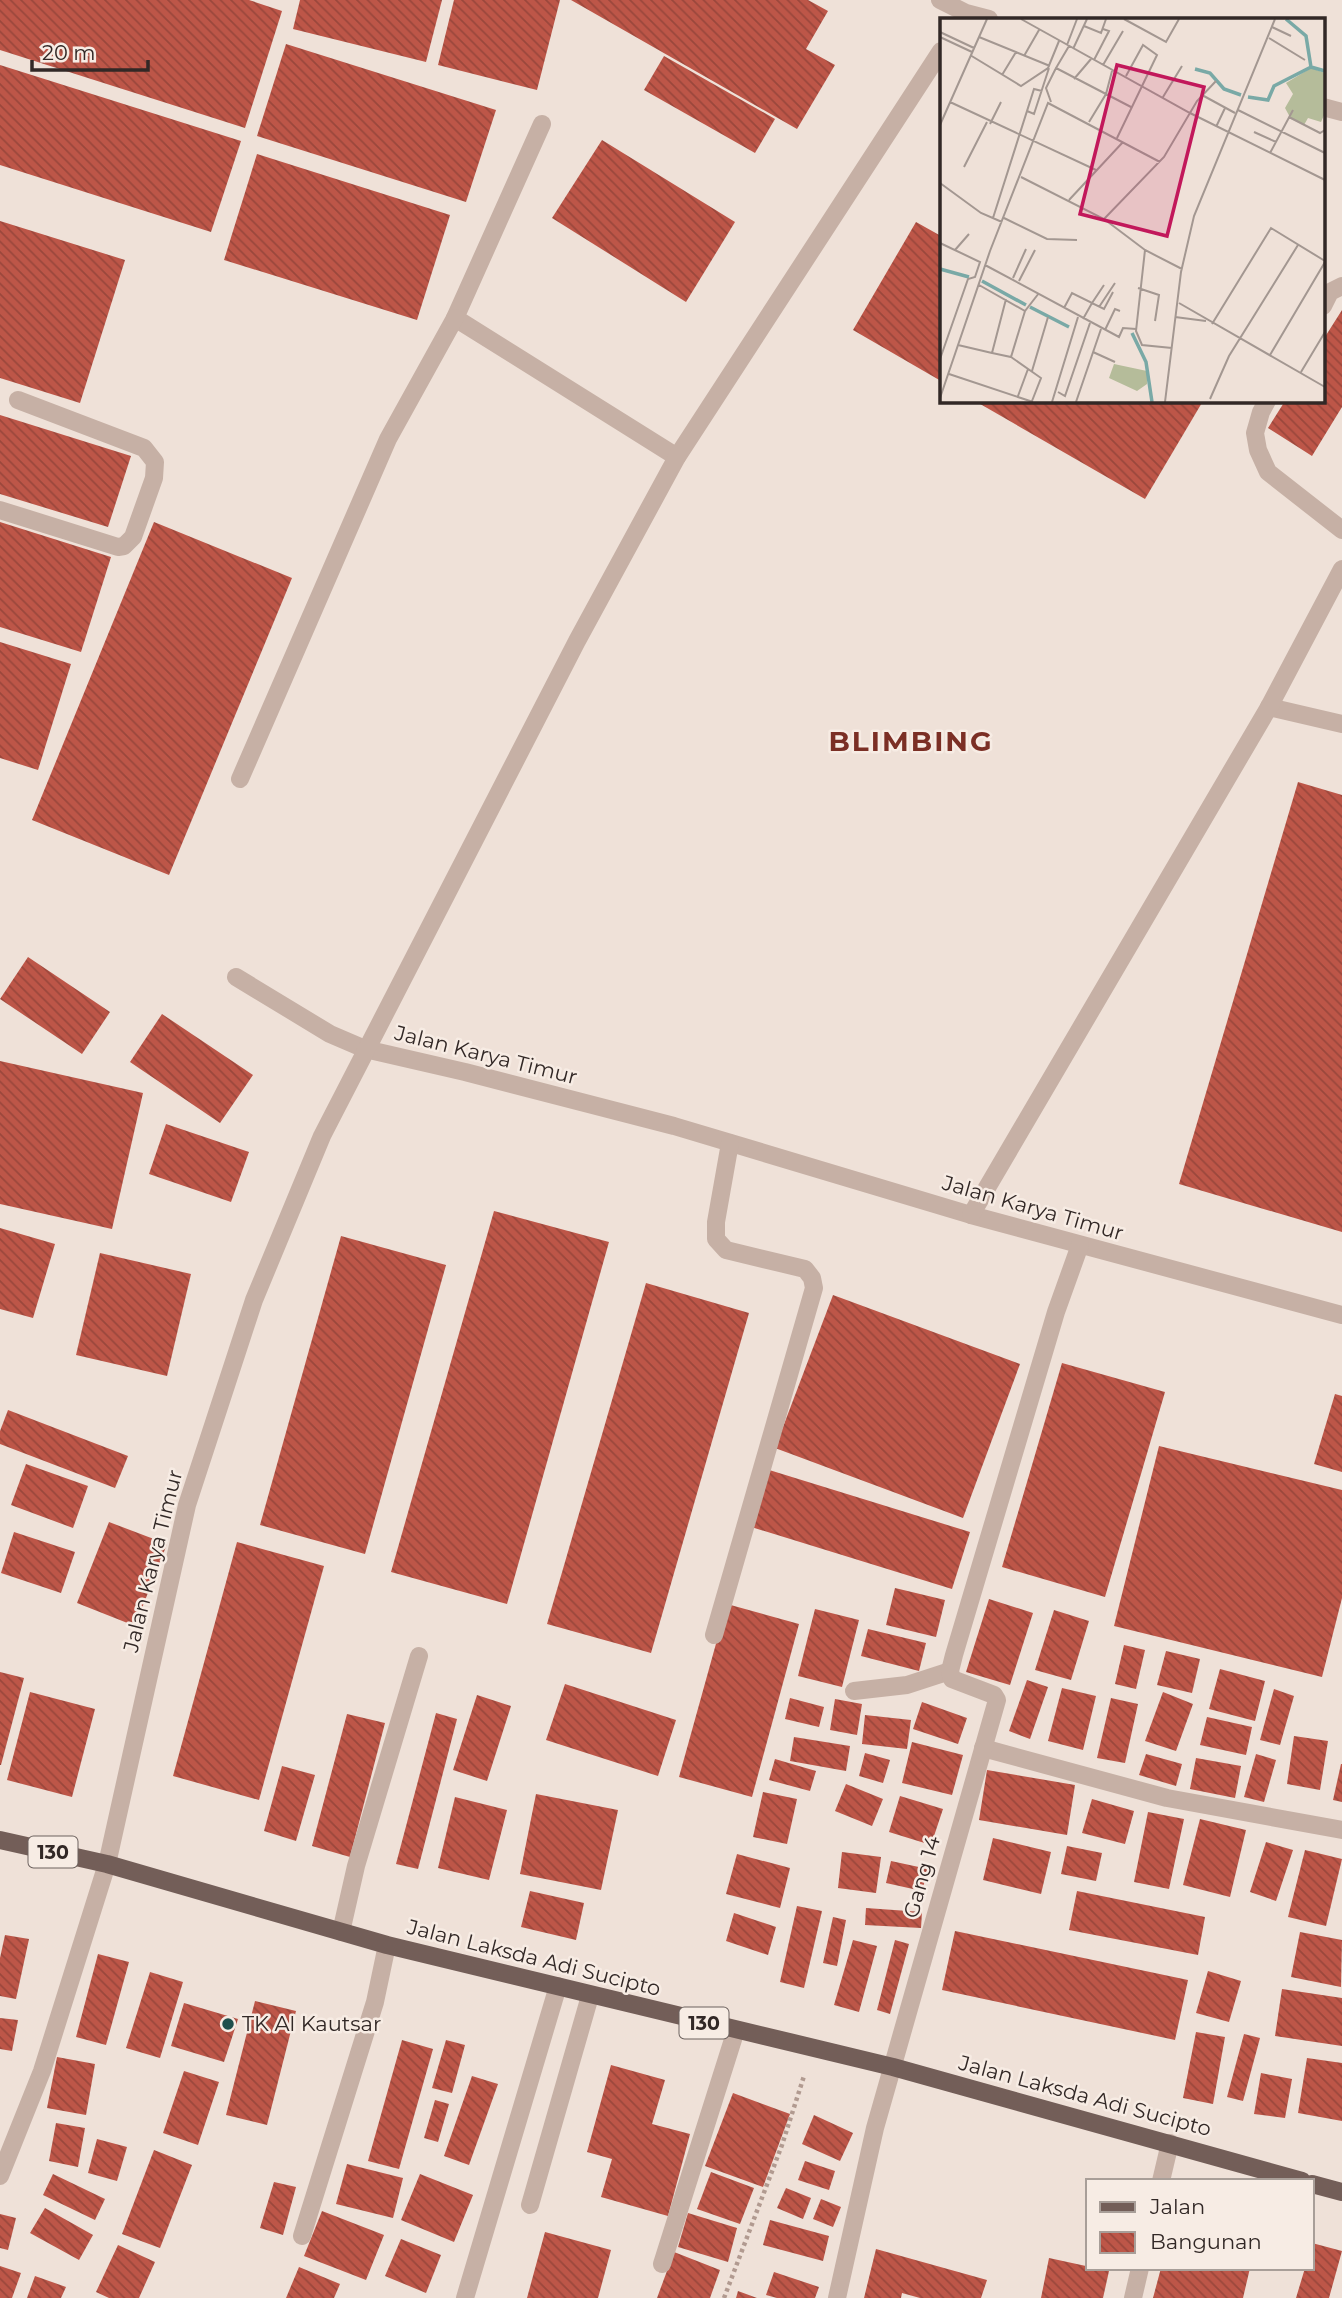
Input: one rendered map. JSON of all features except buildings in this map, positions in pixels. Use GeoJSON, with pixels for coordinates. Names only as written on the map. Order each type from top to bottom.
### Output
{"type":"FeatureCollection","features":[{"type":"Feature","properties":{"kind":"main road","name":"Jalan Laksda Adi Sucipto"},"geometry":{"type":"LineString","coordinates":[[0,1840],[107,1864],[387,1945],[893,2067],[1295,2179]]}},
{"type":"Feature","properties":{"kind":"main road"},"geometry":{"type":"LineString","coordinates":[[1314,2185],[1342,2192]]}},
{"type":"Feature","properties":{"kind":"street"},"geometry":{"type":"LineString","coordinates":[[940,0],[986,18]]}},
{"type":"Feature","properties":{"kind":"street"},"geometry":{"type":"LineString","coordinates":[[236,976],[330,1034],[365,1049],[577,641],[677,457],[940,53]]}},
{"type":"Feature","properties":{"kind":"street"},"geometry":{"type":"LineString","coordinates":[[1324,107],[1342,113]]}},
{"type":"Feature","properties":{"kind":"street"},"geometry":{"type":"LineString","coordinates":[[240,779],[388,439],[455,318],[542,124]]}},
{"type":"Feature","properties":{"kind":"street"},"geometry":{"type":"LineString","coordinates":[[1324,304],[1330,292],[1342,286]]}},
{"type":"Feature","properties":{"kind":"street"},"geometry":{"type":"LineString","coordinates":[[455,318],[677,457]]}},
{"type":"Feature","properties":{"kind":"street"},"geometry":{"type":"LineString","coordinates":[[0,510],[118,547],[124,546],[133,537],[154,478],[155,462],[144,448],[18,400]]}},
{"type":"Feature","properties":{"kind":"street"},"geometry":{"type":"LineString","coordinates":[[1266,402],[1255,433],[1258,450],[1268,472],[1342,530]]}},
{"type":"Feature","properties":{"kind":"street"},"geometry":{"type":"LineString","coordinates":[[971,1215],[1269,707],[1342,569]]}},
{"type":"Feature","properties":{"kind":"street"},"geometry":{"type":"LineString","coordinates":[[1269,707],[1342,724]]}},
{"type":"Feature","properties":{"kind":"street","name":"Jalan Karya Timur"},"geometry":{"type":"LineString","coordinates":[[0,2176],[42,2071],[107,1864],[187,1505],[254,1300],[322,1136],[365,1049],[674,1126],[971,1215],[1342,1315]]}},
{"type":"Feature","properties":{"kind":"street"},"geometry":{"type":"LineString","coordinates":[[714,1635],[814,1288],[806,1269],[726,1250],[716,1239],[716,1222],[730,1143]]}},
{"type":"Feature","properties":{"kind":"street"},"geometry":{"type":"LineString","coordinates":[[853,1691],[907,1685],[950,1671],[1052,1326],[1080,1245]]}},
{"type":"Feature","properties":{"kind":"street"},"geometry":{"type":"LineString","coordinates":[[341,1932],[356,1866],[419,1656]]}},
{"type":"Feature","properties":{"kind":"street","name":"Gang 14"},"geometry":{"type":"LineString","coordinates":[[837,2298],[875,2128],[997,1700],[994,1695],[952,1679],[950,1671]]}},
{"type":"Feature","properties":{"kind":"street"},"geometry":{"type":"LineString","coordinates":[[982,1748],[1167,1798],[1342,1830]]}},
{"type":"Feature","properties":{"kind":"street"},"geometry":{"type":"LineString","coordinates":[[302,2236],[375,2003],[387,1945]]}},
{"type":"Feature","properties":{"kind":"street"},"geometry":{"type":"LineString","coordinates":[[465,2298],[558,1986]]}},
{"type":"Feature","properties":{"kind":"street"},"geometry":{"type":"LineString","coordinates":[[530,2205],[590,1996]]}},
{"type":"Feature","properties":{"kind":"street"},"geometry":{"type":"LineString","coordinates":[[662,2264],[736,2030]]}},
{"type":"Feature","properties":{"kind":"street"},"geometry":{"type":"LineString","coordinates":[[1161,2179],[1170,2143]]}},
{"type":"Feature","properties":{"kind":"street"},"geometry":{"type":"LineString","coordinates":[[1133,2298],[1140,2270]]}},
{"type":"Feature","properties":{"kind":"path"},"geometry":{"type":"LineString","coordinates":[[724,2298],[782,2145],[813,2048]]}},
{"type":"Feature","properties":{"kind":"place","name":"TK Al Kautsar"},"geometry":{"type":"Point","coordinates":[228,2024]}},
{"type":"Feature","properties":{"kind":"district","name":"BLIMBING"},"geometry":{"type":"Point","coordinates":[911,741]}}]}
